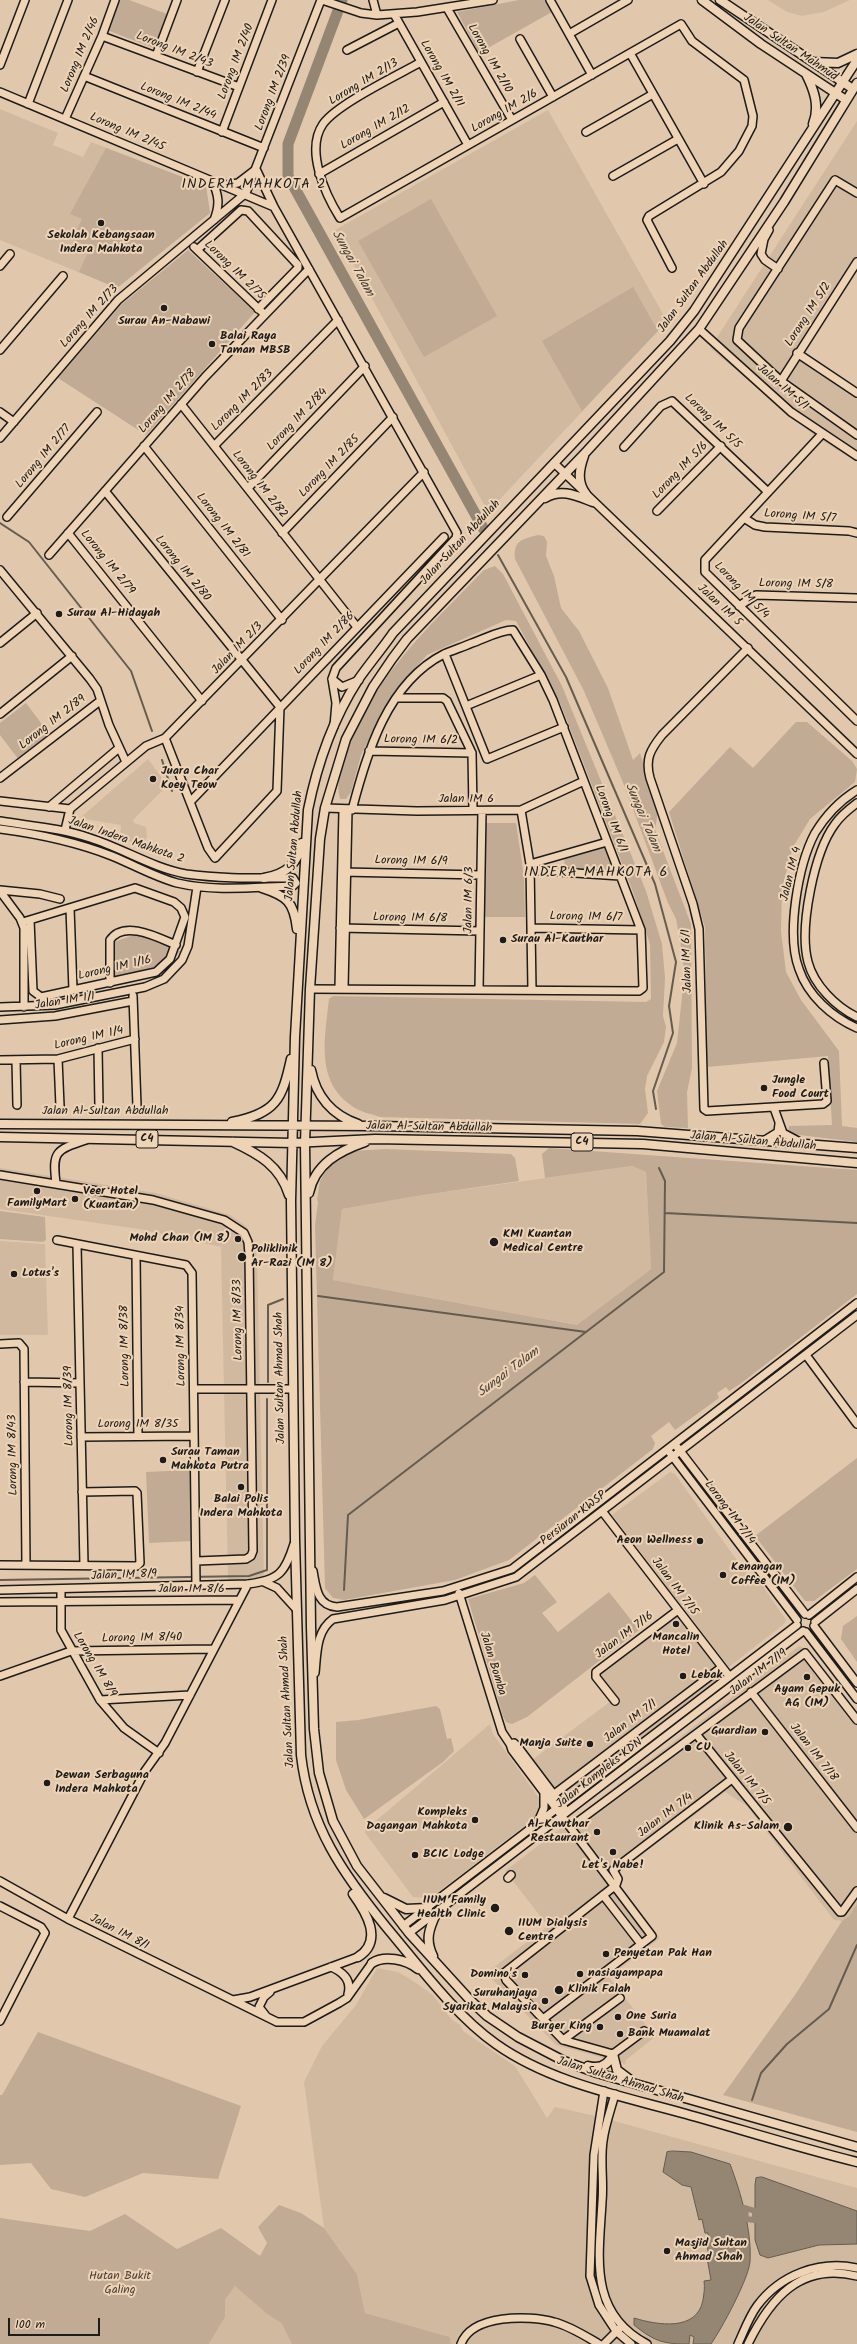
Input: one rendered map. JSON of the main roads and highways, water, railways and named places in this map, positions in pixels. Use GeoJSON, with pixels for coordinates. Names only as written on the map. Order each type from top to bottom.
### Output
{"type":"FeatureCollection","features":[{"type":"Feature","properties":{"kind":"main road","name":"Jalan Sultan Mahmud"},"geometry":{"type":"LineString","coordinates":[[702,0],[761,44],[846,100]]}},
{"type":"Feature","properties":{"kind":"main road","name":"Jalan Sultan Mahmud"},"geometry":{"type":"LineString","coordinates":[[720,0],[810,62],[843,82],[855,86]]}},
{"type":"Feature","properties":{"kind":"main road"},"geometry":{"type":"LineString","coordinates":[[810,62],[838,63],[857,54]]}},
{"type":"Feature","properties":{"kind":"main road","name":"Jalan Sultan Abdullah"},"geometry":{"type":"LineString","coordinates":[[294,1127],[298,961],[308,810],[314,781],[334,727],[359,680],[393,633],[670,341],[694,311],[857,60]]}},
{"type":"Feature","properties":{"kind":"main road"},"geometry":{"type":"LineString","coordinates":[[806,73],[814,91],[816,105],[811,131]]}},
{"type":"Feature","properties":{"kind":"main road","name":"Jalan Sultan Abdullah"},"geometry":{"type":"LineString","coordinates":[[306,1126],[310,989],[320,839],[325,808],[346,739],[373,687],[407,639],[586,452],[699,329],[784,202],[855,86]]}},
{"type":"Feature","properties":{"kind":"main road"},"geometry":{"type":"LineString","coordinates":[[586,452],[579,475],[586,494]]}},
{"type":"Feature","properties":{"kind":"main road"},"geometry":{"type":"LineString","coordinates":[[540,500],[557,493],[570,493],[594,502]]}},
{"type":"Feature","properties":{"kind":"main road"},"geometry":{"type":"LineString","coordinates":[[504,515],[502,523],[504,527],[510,529],[516,526]]}},
{"type":"Feature","properties":{"kind":"main road"},"geometry":{"type":"LineString","coordinates":[[459,562],[481,546],[485,548],[486,551],[482,562]]}},
{"type":"Feature","properties":{"kind":"main road"},"geometry":{"type":"LineString","coordinates":[[264,878],[285,872],[295,864],[300,852],[308,810]]}},
{"type":"Feature","properties":{"kind":"main road"},"geometry":{"type":"LineString","coordinates":[[262,888],[278,893],[286,898],[290,904],[296,919],[298,961]]}},
{"type":"Feature","properties":{"kind":"main road"},"geometry":{"type":"LineString","coordinates":[[189,1125],[240,1121],[266,1111],[276,1103],[285,1086],[295,1037]]}},
{"type":"Feature","properties":{"kind":"main road"},"geometry":{"type":"LineString","coordinates":[[309,1059],[313,1079],[326,1104],[348,1121],[376,1126]]}},
{"type":"Feature","properties":{"kind":"main road","name":"Jalan Al-Sultan Abdullah"},"geometry":{"type":"LineString","coordinates":[[0,1124],[294,1127],[376,1126],[636,1131],[800,1142],[857,1148]]}},
{"type":"Feature","properties":{"kind":"main road","name":"Jalan Sultan Ahmad Shah"},"geometry":{"type":"LineString","coordinates":[[306,1126],[311,1627],[316,1755],[322,1786],[333,1821],[356,1866],[409,1933],[484,2014],[518,2037],[564,2061],[597,2073],[857,2147]]}},
{"type":"Feature","properties":{"kind":"main road","name":"Jalan Sultan Ahmad Shah"},"geometry":{"type":"LineString","coordinates":[[294,1127],[291,1201],[295,1540],[303,1771],[312,1806],[326,1841],[354,1888],[431,1979],[474,2026],[505,2050],[554,2075],[604,2091],[857,2162]]}},
{"type":"Feature","properties":{"kind":"main road","name":"Jalan Al-Sultan Abdullah"},"geometry":{"type":"LineString","coordinates":[[0,1137],[230,1140],[293,1143],[375,1139],[643,1144],[856,1163]]}},
{"type":"Feature","properties":{"kind":"main road"},"geometry":{"type":"LineString","coordinates":[[307,1203],[312,1182],[324,1164],[348,1148],[375,1139]]}},
{"type":"Feature","properties":{"kind":"main road"},"geometry":{"type":"LineString","coordinates":[[230,1140],[265,1158],[283,1180],[291,1201]]}},
{"type":"Feature","properties":{"kind":"main road"},"geometry":{"type":"LineString","coordinates":[[297,1627],[302,1632],[311,1627]]}},
{"type":"Feature","properties":{"kind":"main road"},"geometry":{"type":"LineString","coordinates":[[298,1657],[305,1651],[309,1652],[312,1658]]}},
{"type":"Feature","properties":{"kind":"main road"},"geometry":{"type":"LineString","coordinates":[[326,1841],[326,1850],[335,1869],[369,1919],[370,1943],[363,1954],[358,1958]]}},
{"type":"Feature","properties":{"kind":"main road"},"geometry":{"type":"LineString","coordinates":[[377,1894],[401,1907],[414,1909],[428,1908]]}},
{"type":"Feature","properties":{"kind":"main road"},"geometry":{"type":"LineString","coordinates":[[435,1962],[429,1948],[428,1934],[436,1914]]}},
{"type":"Feature","properties":{"kind":"main road"},"geometry":{"type":"LineString","coordinates":[[372,1963],[388,1959],[409,1963],[431,1979]]}},
{"type":"Feature","properties":{"kind":"main road"},"geometry":{"type":"LineString","coordinates":[[564,2061],[599,2067],[609,2062],[613,2054],[614,2062],[622,2075],[647,2087]]}},
{"type":"Feature","properties":{"kind":"waterway","name":"Sungai Talam"},"geometry":{"type":"LineString","coordinates":[[342,0],[288,144],[288,176],[483,528]]}},
{"type":"Feature","properties":{"kind":"waterway"},"geometry":{"type":"LineString","coordinates":[[0,523],[29,542],[131,671],[152,731]]}},
{"type":"Feature","properties":{"kind":"waterway","name":"Sungai Talam"},"geometry":{"type":"LineString","coordinates":[[498,555],[566,677],[655,884],[676,962],[669,1006],[673,1033],[653,1091],[656,1109]]}},
{"type":"Feature","properties":{"kind":"waterway"},"geometry":{"type":"LineString","coordinates":[[162,760],[172,791]]}},
{"type":"Feature","properties":{"kind":"waterway","name":"Sungai Talam"},"geometry":{"type":"LineString","coordinates":[[344,1590],[348,1515],[664,1272],[665,1181],[659,1168]]}},
{"type":"Feature","properties":{"kind":"waterway"},"geometry":{"type":"LineString","coordinates":[[665,1213],[857,1223]]}},
{"type":"Feature","properties":{"kind":"waterway"},"geometry":{"type":"LineString","coordinates":[[318,1296],[586,1332]]}},
{"type":"Feature","properties":{"kind":"waterway"},"geometry":{"type":"LineString","coordinates":[[268,1382],[268,1305],[283,1299]]}},
{"type":"Feature","properties":{"kind":"waterway"},"geometry":{"type":"LineString","coordinates":[[0,1580],[249,1576],[267,1570],[267,1399]]}},
{"type":"Feature","properties":{"kind":"waterway"},"geometry":{"type":"LineString","coordinates":[[752,2100],[761,2073],[787,2044],[829,2009],[857,1945]]}},
{"type":"Feature","properties":{"kind":"waterway"},"geometry":{"type":"LineString","coordinates":[[745,2208],[755,2211],[755,2220],[746,2219],[745,2208]]}},
{"type":"Feature","properties":{"kind":"place","name":"Sekolah Kebangsaan Indera Mahkota"},"geometry":{"type":"Point","coordinates":[101,223]}},
{"type":"Feature","properties":{"kind":"place","name":"Surau An-Nabawi"},"geometry":{"type":"Point","coordinates":[164,308]}},
{"type":"Feature","properties":{"kind":"place","name":"Balai Raya Taman MBSB"},"geometry":{"type":"Point","coordinates":[212,344]}},
{"type":"Feature","properties":{"kind":"place","name":"Surau Al-Hidayah"},"geometry":{"type":"Point","coordinates":[59,614]}},
{"type":"Feature","properties":{"kind":"place","name":"Juara Char Koey Teow"},"geometry":{"type":"Point","coordinates":[153,779]}},
{"type":"Feature","properties":{"kind":"place","name":"Surau Al-Kauthar"},"geometry":{"type":"Point","coordinates":[503,940]}},
{"type":"Feature","properties":{"kind":"place","name":"Jungle Food Court"},"geometry":{"type":"Point","coordinates":[764,1088]}},
{"type":"Feature","properties":{"kind":"place","name":"FamilyMart"},"geometry":{"type":"Point","coordinates":[37,1191]}},
{"type":"Feature","properties":{"kind":"place","name":"Veer Hotel (Kuantan)"},"geometry":{"type":"Point","coordinates":[75,1199]}},
{"type":"Feature","properties":{"kind":"place","name":"Mohd Chan (IM 8)"},"geometry":{"type":"Point","coordinates":[238,1239]}},
{"type":"Feature","properties":{"kind":"place","name":"KMI Kuantan Medical Centre"},"geometry":{"type":"Point","coordinates":[494,1242]}},
{"type":"Feature","properties":{"kind":"place","name":"Poliklinik Ar-Razi (IM 8)"},"geometry":{"type":"Point","coordinates":[242,1257]}},
{"type":"Feature","properties":{"kind":"place","name":"Lotus's"},"geometry":{"type":"Point","coordinates":[14,1274]}},
{"type":"Feature","properties":{"kind":"place","name":"Surau Taman Mahkota Putra"},"geometry":{"type":"Point","coordinates":[163,1460]}},
{"type":"Feature","properties":{"kind":"place","name":"Balai Polis Indera Mahkota"},"geometry":{"type":"Point","coordinates":[241,1487]}},
{"type":"Feature","properties":{"kind":"place","name":"Aeon Wellness"},"geometry":{"type":"Point","coordinates":[700,1541]}},
{"type":"Feature","properties":{"kind":"place","name":"Kenangan Coffee (IM)"},"geometry":{"type":"Point","coordinates":[723,1575]}},
{"type":"Feature","properties":{"kind":"place","name":"Mancalin Hotel"},"geometry":{"type":"Point","coordinates":[676,1624]}},
{"type":"Feature","properties":{"kind":"place","name":"Lebak"},"geometry":{"type":"Point","coordinates":[683,1676]}},
{"type":"Feature","properties":{"kind":"place","name":"Ayam Gepuk AG (IM)"},"geometry":{"type":"Point","coordinates":[807,1677]}},
{"type":"Feature","properties":{"kind":"place","name":"Guardian"},"geometry":{"type":"Point","coordinates":[765,1732]}},
{"type":"Feature","properties":{"kind":"place","name":"Manja Suite"},"geometry":{"type":"Point","coordinates":[590,1744]}},
{"type":"Feature","properties":{"kind":"place","name":"CU"},"geometry":{"type":"Point","coordinates":[688,1748]}},
{"type":"Feature","properties":{"kind":"place","name":"Dewan Serbaguna Indera Mahkota"},"geometry":{"type":"Point","coordinates":[47,1783]}},
{"type":"Feature","properties":{"kind":"place","name":"Kompleks Dagangan Mahkota"},"geometry":{"type":"Point","coordinates":[475,1820]}},
{"type":"Feature","properties":{"kind":"place","name":"Klinik As-Salam"},"geometry":{"type":"Point","coordinates":[788,1827]}},
{"type":"Feature","properties":{"kind":"place","name":"Al-Kawthar Restaurant"},"geometry":{"type":"Point","coordinates":[597,1832]}},
{"type":"Feature","properties":{"kind":"place","name":"Let's Nabe!"},"geometry":{"type":"Point","coordinates":[613,1852]}},
{"type":"Feature","properties":{"kind":"place","name":"BCIC Lodge"},"geometry":{"type":"Point","coordinates":[415,1855]}},
{"type":"Feature","properties":{"kind":"place","name":"IIUM Family Health Clinic"},"geometry":{"type":"Point","coordinates":[495,1908]}},
{"type":"Feature","properties":{"kind":"place","name":"IIUM Dialysis Centre"},"geometry":{"type":"Point","coordinates":[509,1931]}},
{"type":"Feature","properties":{"kind":"place","name":"Penyetan Pak Han"},"geometry":{"type":"Point","coordinates":[606,1954]}},
{"type":"Feature","properties":{"kind":"place","name":"nasiayampapa"},"geometry":{"type":"Point","coordinates":[580,1974]}},
{"type":"Feature","properties":{"kind":"place","name":"Domino's"},"geometry":{"type":"Point","coordinates":[525,1975]}},
{"type":"Feature","properties":{"kind":"place","name":"Klinik Falah"},"geometry":{"type":"Point","coordinates":[559,1990]}},
{"type":"Feature","properties":{"kind":"place","name":"Suruhanjaya Syarikat Malaysia"},"geometry":{"type":"Point","coordinates":[545,2001]}},
{"type":"Feature","properties":{"kind":"place","name":"One Suria"},"geometry":{"type":"Point","coordinates":[618,2017]}},
{"type":"Feature","properties":{"kind":"place","name":"Burger King"},"geometry":{"type":"Point","coordinates":[600,2027]}},
{"type":"Feature","properties":{"kind":"place","name":"Bank Muamalat"},"geometry":{"type":"Point","coordinates":[620,2034]}},
{"type":"Feature","properties":{"kind":"place","name":"Masjid Sultan Ahmad Shah"},"geometry":{"type":"Point","coordinates":[667,2251]}},
{"type":"Feature","properties":{"kind":"district","name":"INDERA MAHKOTA 2"},"geometry":{"type":"Point","coordinates":[254,186]}},
{"type":"Feature","properties":{"kind":"district","name":"INDERA MAHKOTA 6"},"geometry":{"type":"Point","coordinates":[596,874]}},
{"type":"Feature","properties":{"kind":"park label","name":"Hutan Bukit Galing"},"geometry":{"type":"Point","coordinates":[120,2284]}}]}
